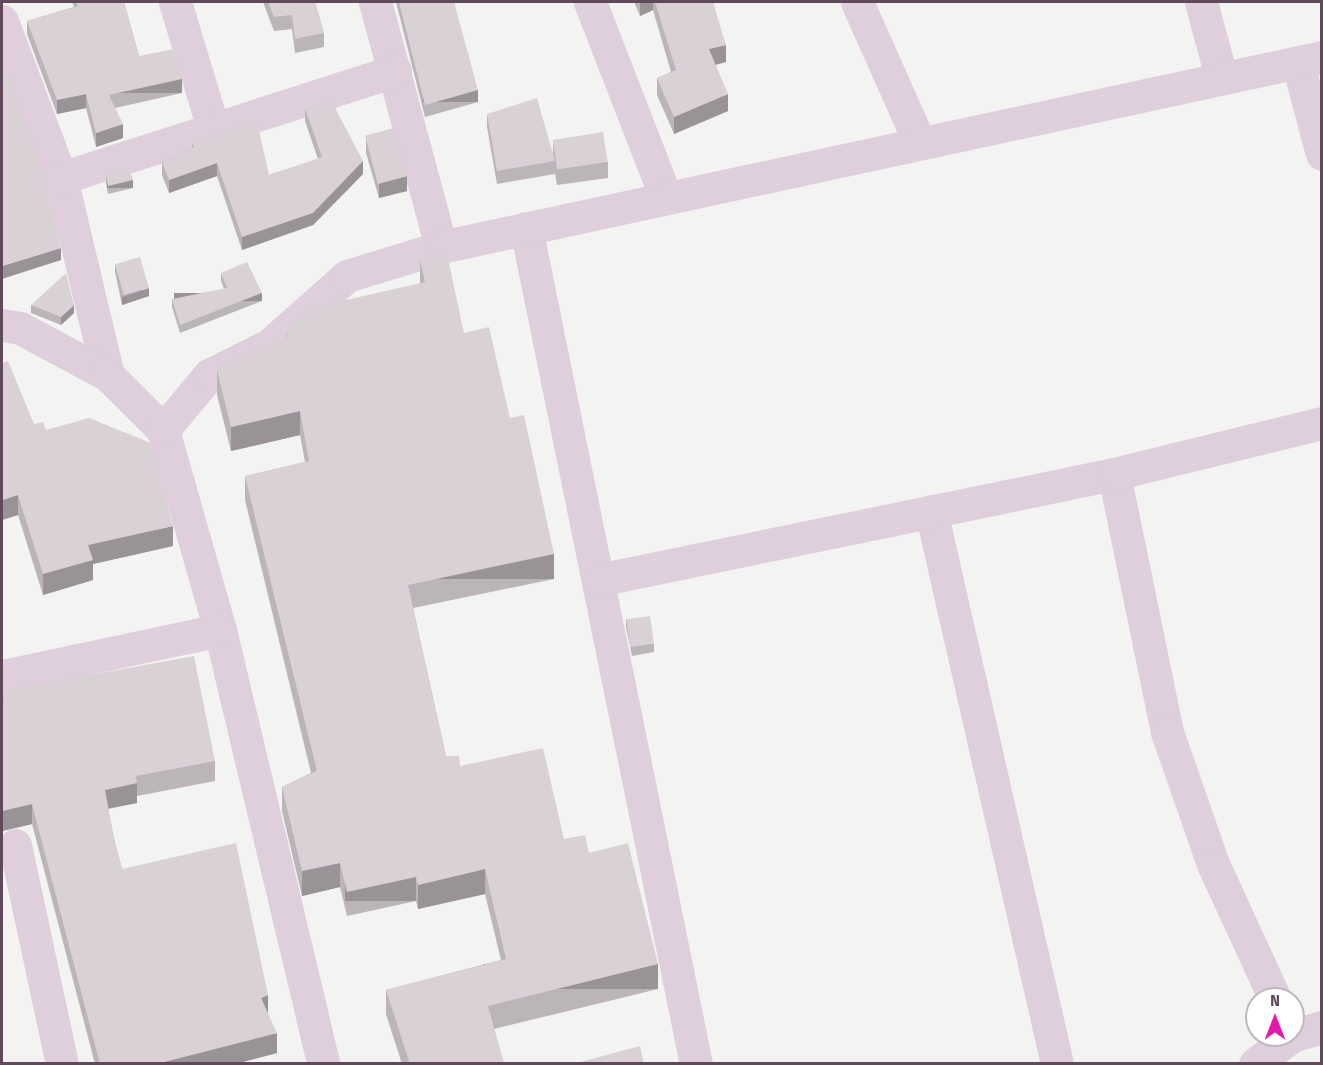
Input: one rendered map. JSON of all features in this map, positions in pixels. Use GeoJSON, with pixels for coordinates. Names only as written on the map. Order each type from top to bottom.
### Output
{"type":"FeatureCollection","features":[{"type":"Feature","properties":{"kind":"street"},"geometry":{"type":"LineString","coordinates":[[175,2],[213,128]]}},
{"type":"Feature","properties":{"kind":"street"},"geometry":{"type":"LineString","coordinates":[[375,2],[441,247]]}},
{"type":"Feature","properties":{"kind":"street"},"geometry":{"type":"LineString","coordinates":[[590,2],[666,198]]}},
{"type":"Feature","properties":{"kind":"street"},"geometry":{"type":"LineString","coordinates":[[857,2],[919,141]]}},
{"type":"Feature","properties":{"kind":"street"},"geometry":{"type":"LineString","coordinates":[[1201,2],[1221,76]]}},
{"type":"Feature","properties":{"kind":"street"},"geometry":{"type":"LineString","coordinates":[[2,21],[60,178],[108,375]]}},
{"type":"Feature","properties":{"kind":"street"},"geometry":{"type":"LineString","coordinates":[[163,430],[209,375],[269,345],[327,288],[347,276],[441,247],[1221,76],[1310,61],[1322,154]]}},
{"type":"Feature","properties":{"kind":"street"},"geometry":{"type":"LineString","coordinates":[[60,178],[395,71]]}},
{"type":"Feature","properties":{"kind":"street"},"geometry":{"type":"LineString","coordinates":[[526,228],[696,1064]]}},
{"type":"Feature","properties":{"kind":"street"},"geometry":{"type":"LineString","coordinates":[[2,325],[20,328],[108,375],[163,430],[220,630],[323,1064]]}},
{"type":"Feature","properties":{"kind":"street"},"geometry":{"type":"LineString","coordinates":[[598,580],[1114,474],[1322,423]]}},
{"type":"Feature","properties":{"kind":"street"},"geometry":{"type":"LineString","coordinates":[[1114,474],[1167,732],[1213,864],[1269,987]]}},
{"type":"Feature","properties":{"kind":"street"},"geometry":{"type":"LineString","coordinates":[[931,511],[1057,1064]]}},
{"type":"Feature","properties":{"kind":"street"},"geometry":{"type":"LineString","coordinates":[[2,676],[220,630]]}},
{"type":"Feature","properties":{"kind":"street"},"geometry":{"type":"LineString","coordinates":[[15,845],[62,1064]]}},
{"type":"Feature","properties":{"kind":"street"},"geometry":{"type":"LineString","coordinates":[[1255,1064],[1287,1047]]}},
{"type":"Feature","properties":{"kind":"building"},"geometry":{"type":"Polygon","coordinates":[[[76,2],[124,2],[139,56],[174,49],[182,79],[109,95],[123,124],[96,133],[86,94],[57,100],[27,21],[78,6],[76,2]]]}},
{"type":"Feature","properties":{"kind":"building"},"geometry":{"type":"Polygon","coordinates":[[[268,2],[315,2],[324,33],[295,39],[292,15],[274,17],[268,2]]]}},
{"type":"Feature","properties":{"kind":"building"},"geometry":{"type":"Polygon","coordinates":[[[399,2],[454,2],[478,90],[425,105],[399,2]]]}},
{"type":"Feature","properties":{"kind":"building"},"geometry":{"type":"Polygon","coordinates":[[[655,2],[713,2],[726,45],[709,49],[728,94],[674,117],[657,78],[676,70],[655,2]]]}},
{"type":"Feature","properties":{"kind":"building"},"geometry":{"type":"Polygon","coordinates":[[[2,61],[43,171],[61,248],[2,266],[2,61]]]}},
{"type":"Feature","properties":{"kind":"building"},"geometry":{"type":"Polygon","coordinates":[[[537,98],[555,161],[497,171],[487,114],[537,98]]]}},
{"type":"Feature","properties":{"kind":"building"},"geometry":{"type":"Polygon","coordinates":[[[331,100],[363,161],[313,213],[242,237],[217,163],[169,180],[162,162],[194,147],[192,143],[257,122],[269,175],[322,157],[305,108],[331,100]]]}},
{"type":"Feature","properties":{"kind":"building"},"geometry":{"type":"Polygon","coordinates":[[[394,128],[407,176],[378,184],[365,136],[394,128]]]}},
{"type":"Feature","properties":{"kind":"building"},"geometry":{"type":"Polygon","coordinates":[[[603,132],[608,162],[557,170],[553,140],[603,132]]]}},
{"type":"Feature","properties":{"kind":"building"},"geometry":{"type":"Polygon","coordinates":[[[129,168],[133,180],[108,186],[106,175],[129,168]]]}},
{"type":"Feature","properties":{"kind":"building"},"geometry":{"type":"Polygon","coordinates":[[[447,254],[464,333],[489,327],[510,418],[524,415],[554,554],[408,585],[446,756],[459,756],[460,766],[543,748],[564,839],[585,835],[589,853],[628,843],[658,964],[488,1006],[504,1064],[410,1064],[386,990],[506,959],[485,869],[418,885],[416,877],[347,892],[340,863],[302,871],[282,787],[317,771],[245,476],[309,461],[300,411],[231,427],[217,370],[287,337],[286,331],[311,308],[425,282],[420,260],[447,254]]]}},
{"type":"Feature","properties":{"kind":"building"},"geometry":{"type":"Polygon","coordinates":[[[140,257],[149,288],[124,295],[115,264],[140,257]]]}},
{"type":"Feature","properties":{"kind":"building"},"geometry":{"type":"Polygon","coordinates":[[[247,262],[262,293],[180,325],[172,299],[227,288],[221,273],[247,262]]]}},
{"type":"Feature","properties":{"kind":"building"},"geometry":{"type":"Polygon","coordinates":[[[66,273],[74,305],[61,317],[31,305],[66,273]]]}},
{"type":"Feature","properties":{"kind":"building"},"geometry":{"type":"Polygon","coordinates":[[[8,361],[34,424],[43,422],[46,430],[89,418],[151,443],[173,526],[88,545],[93,560],[43,574],[18,495],[2,500],[2,363],[8,361]]]}},
{"type":"Feature","properties":{"kind":"building"},"geometry":{"type":"Polygon","coordinates":[[[650,616],[654,644],[630,647],[626,619],[650,616]]]}},
{"type":"Feature","properties":{"kind":"building"},"geometry":{"type":"Polygon","coordinates":[[[194,656],[215,761],[136,776],[137,783],[105,790],[115,843],[122,869],[236,843],[268,995],[261,998],[277,1033],[156,1064],[100,1064],[32,804],[2,811],[2,703],[4,703],[2,691],[194,656]]]}},
{"type":"Feature","properties":{"kind":"building"},"geometry":{"type":"Polygon","coordinates":[[[640,1046],[644,1064],[573,1064],[640,1046]]]}}]}
